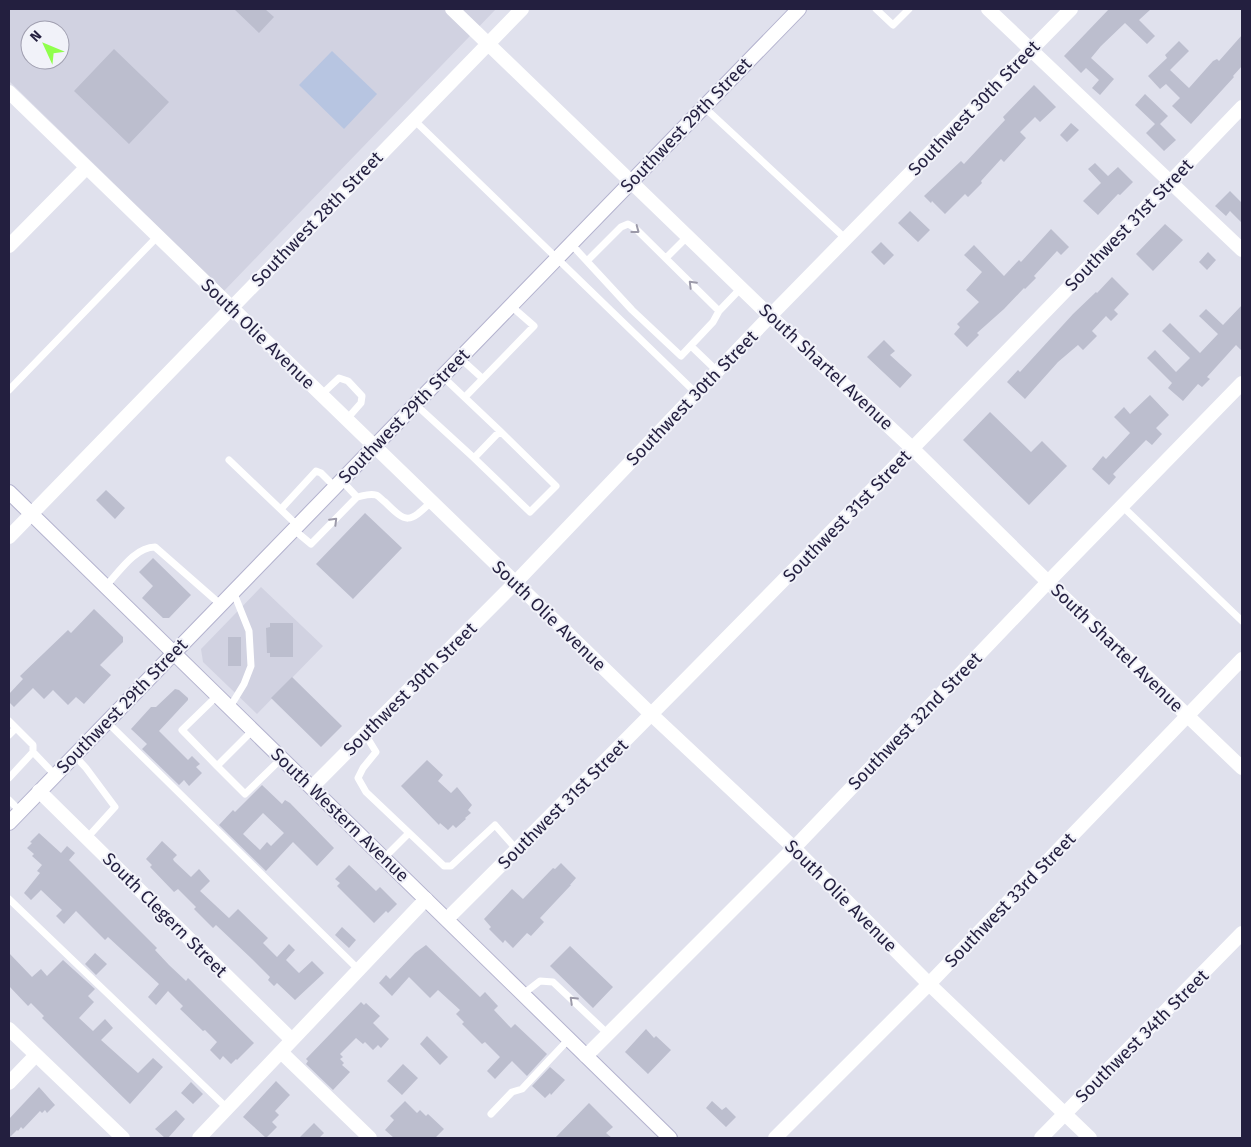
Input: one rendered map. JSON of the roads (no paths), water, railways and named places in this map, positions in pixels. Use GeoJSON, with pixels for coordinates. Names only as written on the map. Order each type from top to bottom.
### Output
{"type":"FeatureCollection","features":[{"type":"Feature","properties":{"kind":"street","name":"South Shartel Avenue"},"geometry":{"type":"LineString","coordinates":[[452,9],[770,316],[913,449],[1048,582],[1242,768]]}},
{"type":"Feature","properties":{"kind":"street","name":"Southwest 28th Street"},"geometry":{"type":"LineString","coordinates":[[9,537],[522,9]]}},
{"type":"Feature","properties":{"kind":"street","name":"Southwest 29th Street"},"geometry":{"type":"LineString","coordinates":[[9,823],[799,9]]}},
{"type":"Feature","properties":{"kind":"street"},"geometry":{"type":"LineString","coordinates":[[988,9],[1242,250]]}},
{"type":"Feature","properties":{"kind":"street","name":"Southwest 30th Street"},"geometry":{"type":"LineString","coordinates":[[312,787],[516,583],[770,316],[1071,9]]}},
{"type":"Feature","properties":{"kind":"street","name":"South Olie Avenue"},"geometry":{"type":"LineString","coordinates":[[9,92],[652,715],[794,848],[929,984],[1090,1138]]}},
{"type":"Feature","properties":{"kind":"street","name":"Southwest 31st Street"},"geometry":{"type":"LineString","coordinates":[[447,919],[652,715],[913,449],[1242,107]]}},
{"type":"Feature","properties":{"kind":"street"},"geometry":{"type":"LineString","coordinates":[[9,246],[86,168]]}},
{"type":"Feature","properties":{"kind":"street","name":"Southwest 32nd Street"},"geometry":{"type":"LineString","coordinates":[[586,1056],[794,848],[1048,582],[1242,383]]}},
{"type":"Feature","properties":{"kind":"street","name":"South Western Avenue"},"geometry":{"type":"LineString","coordinates":[[9,492],[670,1138]]}},
{"type":"Feature","properties":{"kind":"street","name":"Southwest 33rd Street"},"geometry":{"type":"LineString","coordinates":[[775,1138],[929,984],[1242,659]]}},
{"type":"Feature","properties":{"kind":"street","name":"South Clegern Street"},"geometry":{"type":"LineString","coordinates":[[38,791],[292,1040]]}},
{"type":"Feature","properties":{"kind":"street"},"geometry":{"type":"LineString","coordinates":[[198,1138],[426,899]]}},
{"type":"Feature","properties":{"kind":"street","name":"Southwest 34th Street"},"geometry":{"type":"LineString","coordinates":[[1041,1138],[1242,933]]}},
{"type":"Feature","properties":{"kind":"street"},"geometry":{"type":"LineString","coordinates":[[9,1029],[122,1138]]}},
{"type":"Feature","properties":{"kind":"street"},"geometry":{"type":"LineString","coordinates":[[280,1052],[370,1138]]}},
{"type":"Feature","properties":{"kind":"street"},"geometry":{"type":"LineString","coordinates":[[9,1083],[36,1055]]}},
{"type":"Feature","properties":{"kind":"lane"},"geometry":{"type":"LineString","coordinates":[[876,9],[893,25],[909,9]]}},
{"type":"Feature","properties":{"kind":"lane"},"geometry":{"type":"LineString","coordinates":[[704,107],[846,239]]}},
{"type":"Feature","properties":{"kind":"lane"},"geometry":{"type":"LineString","coordinates":[[414,120],[696,393]]}},
{"type":"Feature","properties":{"kind":"lane"},"geometry":{"type":"LineString","coordinates":[[587,261],[624,225],[635,228],[719,311]]}},
{"type":"Feature","properties":{"kind":"lane"},"geometry":{"type":"LineString","coordinates":[[666,258],[688,236]]}},
{"type":"Feature","properties":{"kind":"lane"},"geometry":{"type":"LineString","coordinates":[[9,390],[157,237]]}},
{"type":"Feature","properties":{"kind":"lane"},"geometry":{"type":"LineString","coordinates":[[571,244],[632,310],[681,356],[713,322],[719,311],[742,288]]}},
{"type":"Feature","properties":{"kind":"lane"},"geometry":{"type":"LineString","coordinates":[[465,397],[534,326],[511,306]]}},
{"type":"Feature","properties":{"kind":"lane"},"geometry":{"type":"LineString","coordinates":[[691,346],[717,372]]}},
{"type":"Feature","properties":{"kind":"lane"},"geometry":{"type":"LineString","coordinates":[[460,358],[482,378]]}},
{"type":"Feature","properties":{"kind":"lane"},"geometry":{"type":"LineString","coordinates":[[415,404],[530,512],[556,486],[442,376]]}},
{"type":"Feature","properties":{"kind":"lane"},"geometry":{"type":"LineString","coordinates":[[321,396],[339,378],[348,381],[362,396],[361,403],[346,420]]}},
{"type":"Feature","properties":{"kind":"lane"},"geometry":{"type":"LineString","coordinates":[[474,458],[500,431]]}},
{"type":"Feature","properties":{"kind":"lane"},"geometry":{"type":"LineString","coordinates":[[229,460],[280,509],[311,544],[357,497],[369,494],[377,495],[400,517],[406,519],[417,515],[431,502]]}},
{"type":"Feature","properties":{"kind":"lane"},"geometry":{"type":"LineString","coordinates":[[280,509],[316,471],[338,483],[357,497]]}},
{"type":"Feature","properties":{"kind":"lane"},"geometry":{"type":"LineString","coordinates":[[1122,506],[1242,621]]}},
{"type":"Feature","properties":{"kind":"lane"},"geometry":{"type":"LineString","coordinates":[[106,586],[137,553],[148,547],[155,547],[220,604]]}},
{"type":"Feature","properties":{"kind":"lane"},"geometry":{"type":"LineString","coordinates":[[230,707],[252,666],[249,631],[233,591]]}},
{"type":"Feature","properties":{"kind":"lane"},"geometry":{"type":"LineString","coordinates":[[218,695],[182,730],[245,794],[282,758]]}},
{"type":"Feature","properties":{"kind":"lane"},"geometry":{"type":"LineString","coordinates":[[9,720],[33,745],[32,752],[9,778]]}},
{"type":"Feature","properties":{"kind":"lane"},"geometry":{"type":"LineString","coordinates":[[106,722],[359,970]]}},
{"type":"Feature","properties":{"kind":"lane"},"geometry":{"type":"LineString","coordinates":[[9,735],[16,728]]}},
{"type":"Feature","properties":{"kind":"lane"},"geometry":{"type":"LineString","coordinates":[[217,766],[253,730]]}},
{"type":"Feature","properties":{"kind":"lane"},"geometry":{"type":"LineString","coordinates":[[364,734],[376,752],[363,768],[358,778],[366,792],[444,866],[451,866],[495,825],[517,850]]}},
{"type":"Feature","properties":{"kind":"lane"},"geometry":{"type":"LineString","coordinates":[[32,752],[55,775]]}},
{"type":"Feature","properties":{"kind":"lane"},"geometry":{"type":"LineString","coordinates":[[74,755],[115,807],[87,838]]}},
{"type":"Feature","properties":{"kind":"lane"},"geometry":{"type":"LineString","coordinates":[[9,800],[20,811]]}},
{"type":"Feature","properties":{"kind":"lane"},"geometry":{"type":"LineString","coordinates":[[384,858],[409,833]]}},
{"type":"Feature","properties":{"kind":"lane"},"geometry":{"type":"LineString","coordinates":[[9,899],[227,1108]]}},
{"type":"Feature","properties":{"kind":"lane"},"geometry":{"type":"LineString","coordinates":[[523,994],[540,981],[553,982],[608,1034]]}},
{"type":"Feature","properties":{"kind":"lane"},"geometry":{"type":"LineString","coordinates":[[491,1114],[512,1092],[522,1089],[569,1039]]}}]}
